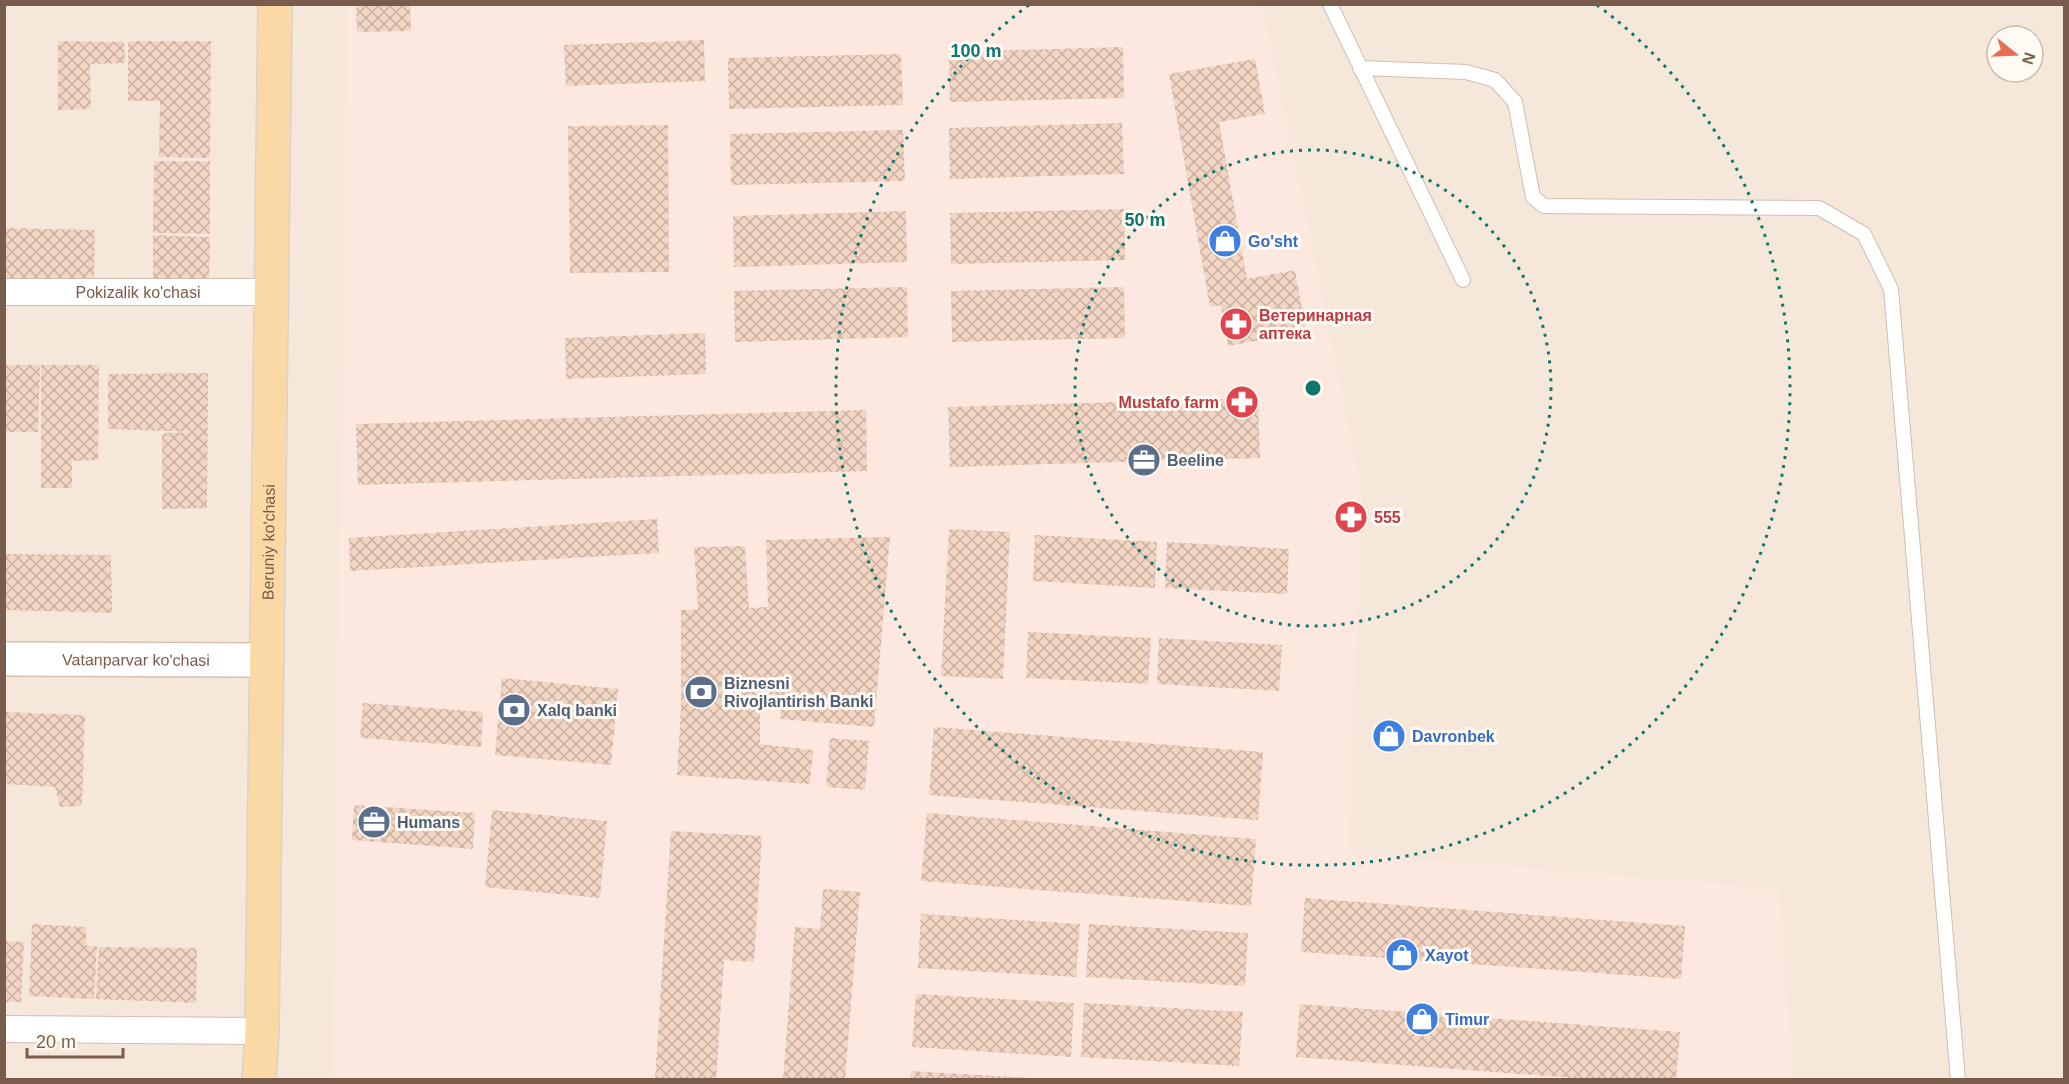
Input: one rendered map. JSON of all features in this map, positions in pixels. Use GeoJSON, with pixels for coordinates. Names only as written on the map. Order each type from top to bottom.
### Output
{"type":"FeatureCollection","features":[{"type":"Feature","properties":{"kind":"main road","name":"Beruniy ko'chasi"},"geometry":{"type":"LineString","coordinates":[[259,1080],[262,1031],[275,4]]}},
{"type":"Feature","properties":{"kind":"street","name":"Pokizalik ko'chasi"},"geometry":{"type":"LineString","coordinates":[[4,292],[271,292]]}},
{"type":"Feature","properties":{"kind":"street","name":"Vatanparvar ko'chasi"},"geometry":{"type":"LineString","coordinates":[[4,659],[267,660]]}},
{"type":"Feature","properties":{"kind":"street"},"geometry":{"type":"LineString","coordinates":[[4,1029],[262,1031]]}},
{"type":"Feature","properties":{"kind":"lane"},"geometry":{"type":"LineString","coordinates":[[1330,4],[1462,279]]}},
{"type":"Feature","properties":{"kind":"lane"},"geometry":{"type":"LineString","coordinates":[[1360,68],[1466,72],[1495,80],[1515,102],[1533,197],[1544,206],[1819,208],[1864,234],[1891,290],[1958,1080]]}},
{"type":"Feature","properties":{"kind":"shaded area"},"geometry":{"type":"Polygon","coordinates":[[[5,5],[2064,5],[2064,1079],[5,1079],[5,5]]]}},
{"type":"Feature","properties":{"kind":"shaded area"},"geometry":{"type":"Polygon","coordinates":[[[348,5],[1263,5],[1362,494],[1348,853],[1779,889],[1793,1079],[332,1080],[348,5]]]}},
{"type":"Feature","properties":{"kind":"building"},"geometry":{"type":"Polygon","coordinates":[[[356,4],[410,4],[411,31],[357,32],[356,4]]]}},
{"type":"Feature","properties":{"kind":"building"},"geometry":{"type":"Polygon","coordinates":[[[704,40],[705,81],[566,86],[564,45],[704,40]]]}},
{"type":"Feature","properties":{"kind":"building"},"geometry":{"type":"Polygon","coordinates":[[[58,41],[124,42],[125,63],[90,64],[91,109],[58,110],[58,41]]]}},
{"type":"Feature","properties":{"kind":"building"},"geometry":{"type":"Polygon","coordinates":[[[128,41],[211,41],[210,158],[159,157],[160,101],[128,101],[128,41]]]}},
{"type":"Feature","properties":{"kind":"building"},"geometry":{"type":"Polygon","coordinates":[[[1123,47],[1124,98],[950,102],[949,52],[1123,47]]]}},
{"type":"Feature","properties":{"kind":"building"},"geometry":{"type":"Polygon","coordinates":[[[901,54],[903,105],[729,109],[728,58],[901,54]]]}},
{"type":"Feature","properties":{"kind":"building"},"geometry":{"type":"Polygon","coordinates":[[[1255,59],[1265,114],[1219,122],[1247,279],[1295,270],[1306,332],[1228,346],[1221,305],[1210,307],[1169,74],[1255,59]]]}},
{"type":"Feature","properties":{"kind":"building"},"geometry":{"type":"Polygon","coordinates":[[[1122,123],[1124,174],[950,179],[949,128],[1122,123]]]}},
{"type":"Feature","properties":{"kind":"building"},"geometry":{"type":"Polygon","coordinates":[[[668,125],[669,272],[570,273],[568,126],[668,125]]]}},
{"type":"Feature","properties":{"kind":"building"},"geometry":{"type":"Polygon","coordinates":[[[903,130],[905,181],[731,185],[730,134],[903,130]]]}},
{"type":"Feature","properties":{"kind":"building"},"geometry":{"type":"Polygon","coordinates":[[[154,161],[210,161],[210,234],[153,233],[154,161]]]}},
{"type":"Feature","properties":{"kind":"building"},"geometry":{"type":"Polygon","coordinates":[[[1124,209],[1125,260],[951,264],[950,213],[1124,209]]]}},
{"type":"Feature","properties":{"kind":"building"},"geometry":{"type":"Polygon","coordinates":[[[906,211],[907,262],[734,267],[733,216],[906,211]]]}},
{"type":"Feature","properties":{"kind":"building"},"geometry":{"type":"Polygon","coordinates":[[[4,228],[95,230],[94,283],[4,284],[4,228]]]}},
{"type":"Feature","properties":{"kind":"building"},"geometry":{"type":"Polygon","coordinates":[[[153,235],[210,237],[209,281],[153,280],[153,235]]]}},
{"type":"Feature","properties":{"kind":"building"},"geometry":{"type":"Polygon","coordinates":[[[907,287],[908,337],[735,342],[734,291],[907,287]]]}},
{"type":"Feature","properties":{"kind":"building"},"geometry":{"type":"Polygon","coordinates":[[[1124,287],[1125,338],[952,342],[951,291],[1124,287]]]}},
{"type":"Feature","properties":{"kind":"building"},"geometry":{"type":"Polygon","coordinates":[[[705,333],[706,374],[566,379],[565,338],[705,333]]]}},
{"type":"Feature","properties":{"kind":"building"},"geometry":{"type":"Polygon","coordinates":[[[4,365],[40,365],[38,432],[4,432],[4,365]]]}},
{"type":"Feature","properties":{"kind":"building"},"geometry":{"type":"Polygon","coordinates":[[[41,365],[99,365],[98,460],[72,461],[72,488],[41,488],[41,365]]]}},
{"type":"Feature","properties":{"kind":"building"},"geometry":{"type":"Polygon","coordinates":[[[208,373],[207,508],[162,509],[162,433],[199,432],[108,429],[108,374],[208,373]]]}},
{"type":"Feature","properties":{"kind":"building"},"geometry":{"type":"Polygon","coordinates":[[[1258,398],[1260,458],[950,467],[948,407],[1258,398]]]}},
{"type":"Feature","properties":{"kind":"building"},"geometry":{"type":"Polygon","coordinates":[[[866,410],[867,471],[358,485],[356,424],[866,410]]]}},
{"type":"Feature","properties":{"kind":"building"},"geometry":{"type":"Polygon","coordinates":[[[657,519],[659,553],[350,571],[349,538],[657,519]]]}},
{"type":"Feature","properties":{"kind":"building"},"geometry":{"type":"Polygon","coordinates":[[[949,529],[1010,532],[1003,679],[941,676],[949,529]]]}},
{"type":"Feature","properties":{"kind":"building"},"geometry":{"type":"Polygon","coordinates":[[[1035,535],[1157,542],[1155,588],[1033,581],[1035,535]]]}},
{"type":"Feature","properties":{"kind":"building"},"geometry":{"type":"Polygon","coordinates":[[[890,537],[874,727],[780,719],[781,703],[760,704],[760,744],[813,750],[810,784],[677,775],[681,708],[681,610],[698,610],[694,547],[745,546],[749,608],[768,607],[766,540],[890,537]]]}},
{"type":"Feature","properties":{"kind":"building"},"geometry":{"type":"Polygon","coordinates":[[[1167,542],[1289,549],[1287,594],[1165,588],[1167,542]]]}},
{"type":"Feature","properties":{"kind":"building"},"geometry":{"type":"Polygon","coordinates":[[[4,554],[111,555],[112,613],[4,610],[4,554]]]}},
{"type":"Feature","properties":{"kind":"building"},"geometry":{"type":"Polygon","coordinates":[[[1028,632],[1151,638],[1148,684],[1026,678],[1028,632]]]}},
{"type":"Feature","properties":{"kind":"building"},"geometry":{"type":"Polygon","coordinates":[[[1159,638],[1282,645],[1279,691],[1157,684],[1159,638]]]}},
{"type":"Feature","properties":{"kind":"building"},"geometry":{"type":"Polygon","coordinates":[[[502,678],[618,689],[611,765],[495,755],[502,678]]]}},
{"type":"Feature","properties":{"kind":"building"},"geometry":{"type":"Polygon","coordinates":[[[363,703],[483,712],[481,747],[360,738],[363,703]]]}},
{"type":"Feature","properties":{"kind":"building"},"geometry":{"type":"Polygon","coordinates":[[[4,712],[85,715],[82,806],[60,807],[55,787],[4,784],[4,712]]]}},
{"type":"Feature","properties":{"kind":"building"},"geometry":{"type":"Polygon","coordinates":[[[934,727],[1263,752],[1258,820],[929,795],[934,727]]]}},
{"type":"Feature","properties":{"kind":"building"},"geometry":{"type":"Polygon","coordinates":[[[830,738],[869,741],[865,790],[826,787],[830,738]]]}},
{"type":"Feature","properties":{"kind":"building"},"geometry":{"type":"Polygon","coordinates":[[[354,805],[475,813],[473,849],[352,840],[354,805]]]}},
{"type":"Feature","properties":{"kind":"building"},"geometry":{"type":"Polygon","coordinates":[[[492,810],[607,821],[600,898],[485,887],[492,810]]]}},
{"type":"Feature","properties":{"kind":"building"},"geometry":{"type":"Polygon","coordinates":[[[927,813],[1256,839],[1251,906],[921,881],[927,813]]]}},
{"type":"Feature","properties":{"kind":"building"},"geometry":{"type":"Polygon","coordinates":[[[671,831],[762,836],[754,962],[724,960],[716,1080],[655,1080],[671,831]]]}},
{"type":"Feature","properties":{"kind":"building"},"geometry":{"type":"Polygon","coordinates":[[[823,889],[860,892],[845,1080],[783,1080],[795,927],[820,929],[823,889]]]}},
{"type":"Feature","properties":{"kind":"building"},"geometry":{"type":"Polygon","coordinates":[[[1305,898],[1685,926],[1681,979],[1301,952],[1305,898]]]}},
{"type":"Feature","properties":{"kind":"building"},"geometry":{"type":"Polygon","coordinates":[[[921,914],[1080,924],[1076,977],[918,968],[921,914]]]}},
{"type":"Feature","properties":{"kind":"building"},"geometry":{"type":"Polygon","coordinates":[[[32,924],[86,927],[86,945],[97,947],[94,999],[29,996],[32,924]]]}},
{"type":"Feature","properties":{"kind":"building"},"geometry":{"type":"Polygon","coordinates":[[[1089,924],[1248,933],[1245,986],[1086,977],[1089,924]]]}},
{"type":"Feature","properties":{"kind":"building"},"geometry":{"type":"Polygon","coordinates":[[[4,941],[24,942],[21,1002],[4,1002],[4,941]]]}},
{"type":"Feature","properties":{"kind":"building"},"geometry":{"type":"Polygon","coordinates":[[[99,947],[197,948],[196,1003],[96,999],[99,947]]]}},
{"type":"Feature","properties":{"kind":"building"},"geometry":{"type":"Polygon","coordinates":[[[916,994],[1074,1003],[1071,1057],[912,1047],[916,994]]]}},
{"type":"Feature","properties":{"kind":"building"},"geometry":{"type":"Polygon","coordinates":[[[1084,1003],[1243,1012],[1239,1066],[1081,1057],[1084,1003]]]}},
{"type":"Feature","properties":{"kind":"building"},"geometry":{"type":"Polygon","coordinates":[[[1300,1004],[1680,1032],[1676,1080],[1600,1080],[1296,1057],[1300,1004]]]}},
{"type":"Feature","properties":{"kind":"building"},"geometry":{"type":"Polygon","coordinates":[[[911,1071],[1031,1078],[1031,1080],[910,1080],[911,1071]]]}},
{"type":"Feature","properties":{"kind":"place","name":"Go'sht"},"geometry":{"type":"Point","coordinates":[1225,241]}},
{"type":"Feature","properties":{"kind":"place","name":"Ветеринарная аптека"},"geometry":{"type":"Point","coordinates":[1236,324]}},
{"type":"Feature","properties":{"kind":"place","name":"Mustafo farm"},"geometry":{"type":"Point","coordinates":[1242,402]}},
{"type":"Feature","properties":{"kind":"place","name":"Beeline"},"geometry":{"type":"Point","coordinates":[1144,460]}},
{"type":"Feature","properties":{"kind":"place","name":"555"},"geometry":{"type":"Point","coordinates":[1351,517]}},
{"type":"Feature","properties":{"kind":"place","name":"Biznesni Rivojlantirish Banki"},"geometry":{"type":"Point","coordinates":[701,692]}},
{"type":"Feature","properties":{"kind":"place","name":"Xalq banki"},"geometry":{"type":"Point","coordinates":[514,710]}},
{"type":"Feature","properties":{"kind":"place","name":"Davronbek"},"geometry":{"type":"Point","coordinates":[1389,736]}},
{"type":"Feature","properties":{"kind":"place","name":"Humans"},"geometry":{"type":"Point","coordinates":[374,822]}},
{"type":"Feature","properties":{"kind":"place","name":"Xayot"},"geometry":{"type":"Point","coordinates":[1402,955]}},
{"type":"Feature","properties":{"kind":"place","name":"Timur"},"geometry":{"type":"Point","coordinates":[1422,1019]}}]}
